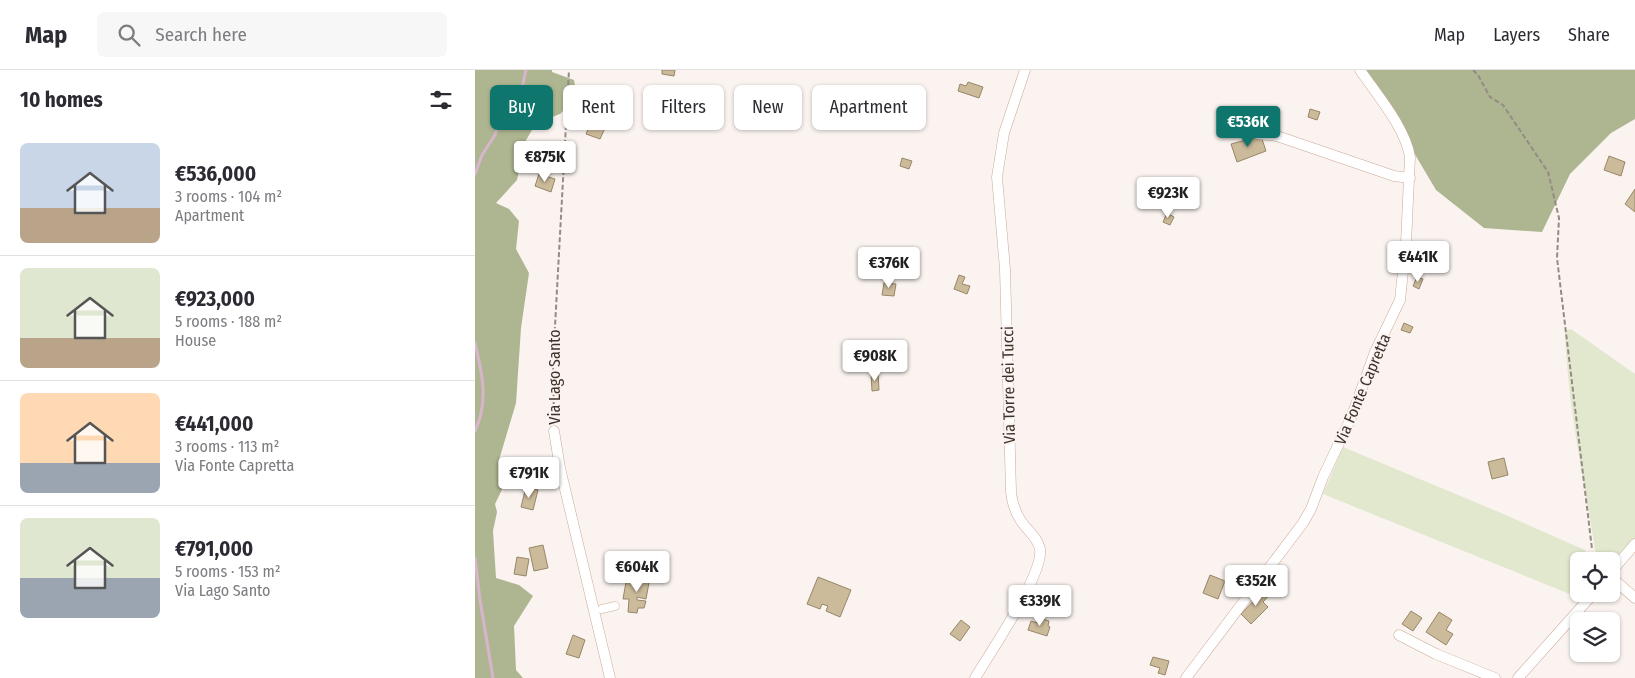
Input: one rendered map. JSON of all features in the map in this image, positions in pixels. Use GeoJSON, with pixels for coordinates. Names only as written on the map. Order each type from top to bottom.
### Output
{"type":"FeatureCollection","features":[{"type":"Feature","properties":{"kind":"street","name":"Via Torre dei Tucci"},"geometry":{"type":"LineString","coordinates":[[975,678],[1033,579],[1040,555],[1036,540],[1015,512],[1011,492],[1005,270],[997,177],[1004,133],[1025,70]]}},
{"type":"Feature","properties":{"kind":"street","name":"Via Fonte Capretta"},"geometry":{"type":"LineString","coordinates":[[1186,678],[1214,643],[1222,628],[1278,558],[1311,509],[1323,477],[1351,418],[1375,352],[1400,300],[1406,243],[1410,157],[1407,144],[1360,70]]}},
{"type":"Feature","properties":{"kind":"street"},"geometry":{"type":"LineString","coordinates":[[1257,134],[1277,136],[1394,176],[1409,178]]}},
{"type":"Feature","properties":{"kind":"street","name":"Via Lago Santo"},"geometry":{"type":"LineString","coordinates":[[554,431],[560,468],[610,678]]}},
{"type":"Feature","properties":{"kind":"street"},"geometry":{"type":"LineString","coordinates":[[1620,562],[1635,544]]}},
{"type":"Feature","properties":{"kind":"street"},"geometry":{"type":"LineString","coordinates":[[1620,585],[1635,598]]}},
{"type":"Feature","properties":{"kind":"street"},"geometry":{"type":"LineString","coordinates":[[1518,678],[1586,602]]}},
{"type":"Feature","properties":{"kind":"street"},"geometry":{"type":"LineString","coordinates":[[602,609],[615,606]]}},
{"type":"Feature","properties":{"kind":"street"},"geometry":{"type":"LineString","coordinates":[[1399,635],[1437,654],[1495,678]]}},
{"type":"Feature","properties":{"kind":"path","name":"Via Lago Santo"},"geometry":{"type":"LineString","coordinates":[[554,431],[553,364],[569,70]]}},
{"type":"Feature","properties":{"kind":"path"},"geometry":{"type":"LineString","coordinates":[[1473,70],[1478,75],[1490,97],[1503,105],[1548,172],[1559,218],[1557,258],[1592,549]]}},
{"type":"Feature","properties":{"kind":"green space"},"geometry":{"type":"Polygon","coordinates":[[[475,70],[552,70],[552,72],[574,80],[575,85],[563,85],[563,111],[553,117],[553,85],[490,85],[490,130],[532,130],[525,142],[517,180],[496,203],[509,209],[519,221],[516,249],[529,273],[521,328],[516,403],[499,460],[508,477],[495,504],[497,512],[493,531],[496,578],[519,585],[533,596],[514,626],[516,670],[523,678],[475,678],[475,70]]]}},
{"type":"Feature","properties":{"kind":"green space"},"geometry":{"type":"Polygon","coordinates":[[[1365,70],[1635,70],[1635,119],[1611,133],[1570,174],[1542,232],[1484,228],[1436,190],[1365,70]]]}},
{"type":"Feature","properties":{"kind":"green space"},"geometry":{"type":"Polygon","coordinates":[[[1571,329],[1635,374],[1635,538],[1620,557],[1620,552],[1595,552],[1573,419],[1565,333],[1571,329]]]}},
{"type":"Feature","properties":{"kind":"green space"},"geometry":{"type":"Polygon","coordinates":[[[1343,447],[1494,510],[1585,550],[1586,552],[1570,552],[1570,594],[1323,494],[1343,447]]]}},
{"type":"Feature","properties":{"kind":"building"},"geometry":{"type":"Polygon","coordinates":[[[662,70],[675,70],[674,76],[662,74],[662,70]]]}},
{"type":"Feature","properties":{"kind":"building"},"geometry":{"type":"Polygon","coordinates":[[[968,82],[983,87],[979,98],[958,91],[960,84],[966,86],[968,82]]]}},
{"type":"Feature","properties":{"kind":"building"},"geometry":{"type":"Polygon","coordinates":[[[1310,109],[1320,112],[1317,120],[1308,117],[1310,109]]]}},
{"type":"Feature","properties":{"kind":"building"},"geometry":{"type":"Polygon","coordinates":[[[588,130],[604,130],[600,139],[586,134],[588,130]]]}},
{"type":"Feature","properties":{"kind":"building"},"geometry":{"type":"Polygon","coordinates":[[[1261,136],[1266,151],[1237,162],[1231,144],[1261,136]]]}},
{"type":"Feature","properties":{"kind":"building"},"geometry":{"type":"Polygon","coordinates":[[[1609,156],[1625,162],[1621,176],[1604,170],[1609,156]]]}},
{"type":"Feature","properties":{"kind":"building"},"geometry":{"type":"Polygon","coordinates":[[[902,158],[912,161],[909,169],[900,166],[902,158]]]}},
{"type":"Feature","properties":{"kind":"building"},"geometry":{"type":"Polygon","coordinates":[[[539,174],[555,179],[551,192],[535,186],[539,174]]]}},
{"type":"Feature","properties":{"kind":"building"},"geometry":{"type":"Polygon","coordinates":[[[1635,189],[1635,212],[1625,204],[1635,189]]]}},
{"type":"Feature","properties":{"kind":"building"},"geometry":{"type":"Polygon","coordinates":[[[1167,213],[1174,217],[1170,225],[1163,222],[1167,213]]]}},
{"type":"Feature","properties":{"kind":"building"},"geometry":{"type":"Polygon","coordinates":[[[959,275],[965,277],[962,284],[970,286],[967,294],[954,289],[959,275]]]}},
{"type":"Feature","properties":{"kind":"building"},"geometry":{"type":"Polygon","coordinates":[[[1417,277],[1423,279],[1419,289],[1413,286],[1417,277]]]}},
{"type":"Feature","properties":{"kind":"building"},"geometry":{"type":"Polygon","coordinates":[[[884,283],[896,284],[894,296],[882,295],[884,283]]]}},
{"type":"Feature","properties":{"kind":"building"},"geometry":{"type":"Polygon","coordinates":[[[1404,323],[1413,327],[1410,333],[1401,330],[1404,323]]]}},
{"type":"Feature","properties":{"kind":"building"},"geometry":{"type":"Polygon","coordinates":[[[878,372],[879,390],[872,391],[871,373],[878,372]]]}},
{"type":"Feature","properties":{"kind":"building"},"geometry":{"type":"Polygon","coordinates":[[[1504,458],[1508,475],[1492,479],[1488,462],[1504,458]]]}},
{"type":"Feature","properties":{"kind":"building"},"geometry":{"type":"Polygon","coordinates":[[[526,487],[538,490],[533,510],[521,507],[526,487]]]}},
{"type":"Feature","properties":{"kind":"building"},"geometry":{"type":"Polygon","coordinates":[[[543,545],[548,568],[534,571],[529,548],[543,545]]]}},
{"type":"Feature","properties":{"kind":"building"},"geometry":{"type":"Polygon","coordinates":[[[517,557],[529,559],[526,576],[514,574],[517,557]]]}},
{"type":"Feature","properties":{"kind":"building"},"geometry":{"type":"Polygon","coordinates":[[[636,575],[650,577],[646,599],[637,597],[637,600],[646,601],[644,608],[638,608],[637,613],[628,612],[629,599],[623,599],[626,582],[634,583],[636,575]]]}},
{"type":"Feature","properties":{"kind":"building"},"geometry":{"type":"Polygon","coordinates":[[[1210,575],[1225,581],[1218,599],[1203,593],[1210,575]]]}},
{"type":"Feature","properties":{"kind":"building"},"geometry":{"type":"Polygon","coordinates":[[[818,577],[851,590],[840,617],[826,611],[828,606],[822,604],[820,609],[807,604],[818,577]]]}},
{"type":"Feature","properties":{"kind":"building"},"geometry":{"type":"Polygon","coordinates":[[[1266,588],[1271,593],[1263,602],[1268,607],[1251,624],[1241,614],[1266,588]]]}},
{"type":"Feature","properties":{"kind":"building"},"geometry":{"type":"Polygon","coordinates":[[[1411,611],[1422,618],[1413,631],[1402,624],[1411,611]]]}},
{"type":"Feature","properties":{"kind":"building"},"geometry":{"type":"Polygon","coordinates":[[[1439,612],[1452,620],[1446,630],[1453,634],[1446,645],[1426,632],[1439,612]]]}},
{"type":"Feature","properties":{"kind":"building"},"geometry":{"type":"Polygon","coordinates":[[[1039,618],[1049,621],[1048,626],[1050,627],[1047,636],[1028,630],[1031,621],[1038,623],[1039,618]]]}},
{"type":"Feature","properties":{"kind":"building"},"geometry":{"type":"Polygon","coordinates":[[[961,620],[970,627],[960,641],[950,634],[961,620]]]}},
{"type":"Feature","properties":{"kind":"building"},"geometry":{"type":"Polygon","coordinates":[[[573,635],[585,640],[579,658],[566,654],[573,635]]]}},
{"type":"Feature","properties":{"kind":"building"},"geometry":{"type":"Polygon","coordinates":[[[1153,657],[1169,661],[1165,675],[1158,673],[1160,668],[1150,665],[1153,657]]]}},
{"type":"Feature","properties":{"kind":"waterway"},"geometry":{"type":"LineString","coordinates":[[475,174],[482,155],[495,135],[500,120],[523,84],[526,70]]}},
{"type":"Feature","properties":{"kind":"waterway"},"geometry":{"type":"LineString","coordinates":[[475,343],[483,387],[482,409],[475,431]]}},
{"type":"Feature","properties":{"kind":"waterway"},"geometry":{"type":"LineString","coordinates":[[475,558],[493,678]]}}]}
